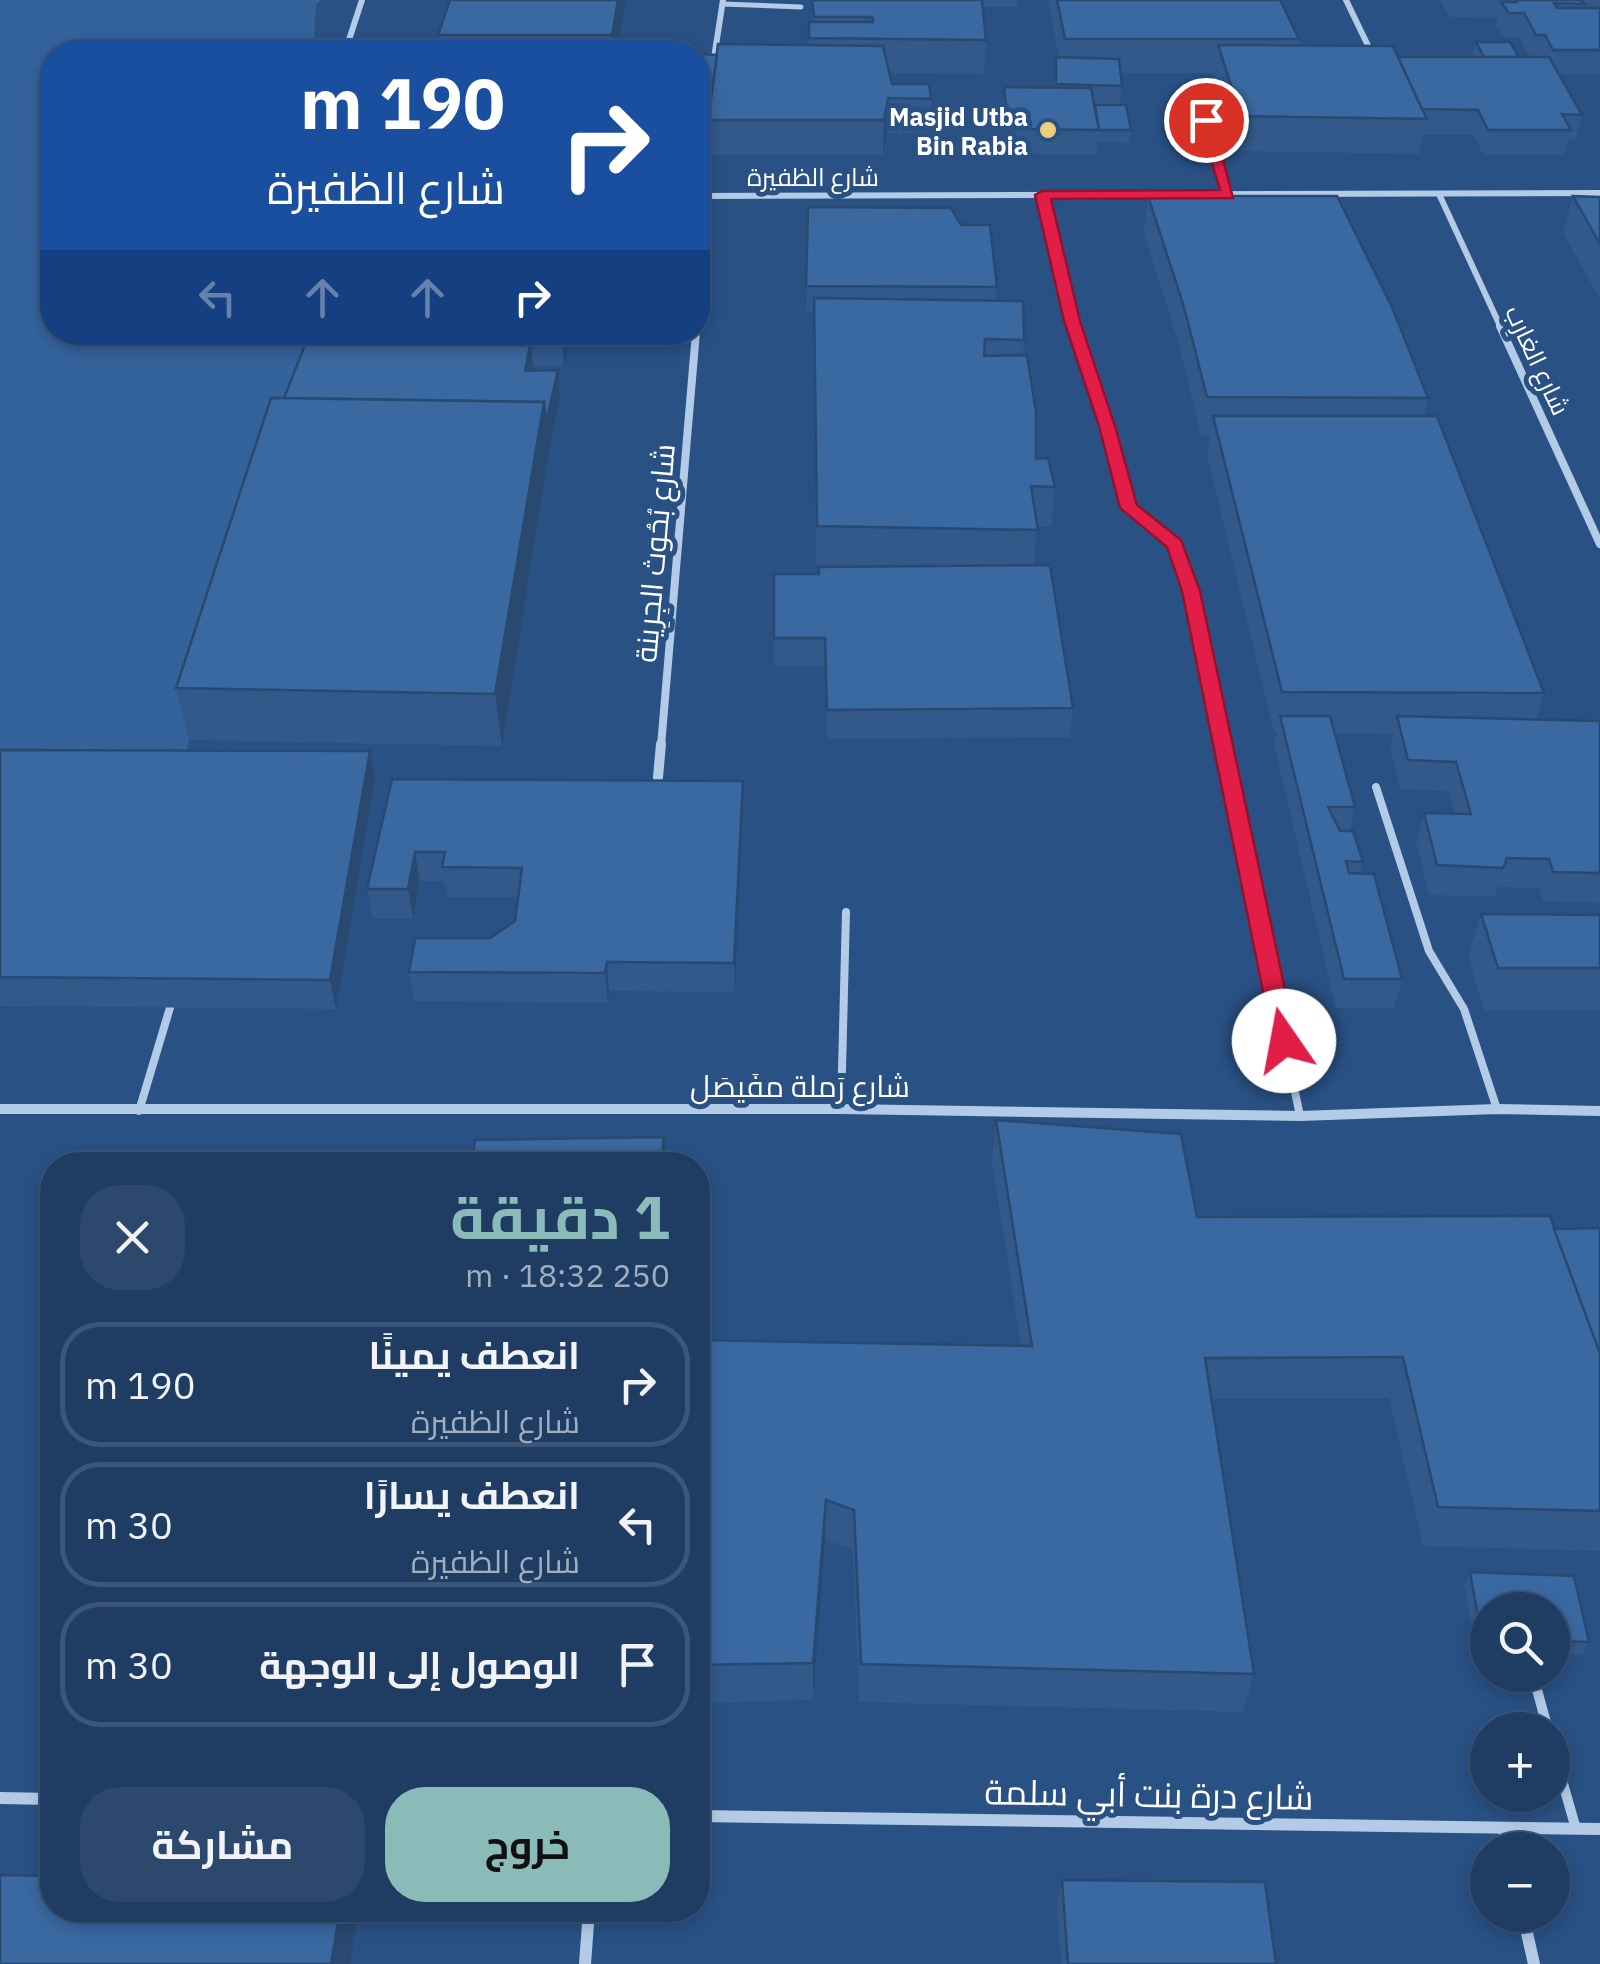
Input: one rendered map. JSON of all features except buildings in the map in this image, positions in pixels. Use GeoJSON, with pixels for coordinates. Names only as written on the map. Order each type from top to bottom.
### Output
{"type":"FeatureCollection","features":[{"type":"Feature","properties":{"kind":"street"},"geometry":{"type":"LineString","coordinates":[[349,40],[362,0]]}},
{"type":"Feature","properties":{"kind":"street"},"geometry":{"type":"LineString","coordinates":[[1346,0],[1375,62]]}},
{"type":"Feature","properties":{"kind":"street"},"geometry":{"type":"LineString","coordinates":[[714,58],[722,2]]}},
{"type":"Feature","properties":{"kind":"street","name":"شارع الظفيرة"},"geometry":{"type":"LineString","coordinates":[[710,196],[1600,193]]}},
{"type":"Feature","properties":{"kind":"street","name":"شارع الغارِب"},"geometry":{"type":"LineString","coordinates":[[1439,194],[1600,544]]}},
{"type":"Feature","properties":{"kind":"street","name":"شارع بُحُوث الجِرِينة"},"geometry":{"type":"LineString","coordinates":[[658,776],[695,345]]}},
{"type":"Feature","properties":{"kind":"street","name":"شارع رَملة مفَيصَل"},"geometry":{"type":"LineString","coordinates":[[0,1108],[140,1112],[841,1109],[1300,1116],[1498,1110],[1600,1112]]}},
{"type":"Feature","properties":{"kind":"street"},"geometry":{"type":"LineString","coordinates":[[0,1798],[40,1800]]}},
{"type":"Feature","properties":{"kind":"street","name":"شارع درة بنت أبي سلمة"},"geometry":{"type":"LineString","coordinates":[[710,1816],[1600,1829]]}},
{"type":"Feature","properties":{"kind":"street"},"geometry":{"type":"LineString","coordinates":[[586,1964],[588,1922]]}},
{"type":"Feature","properties":{"kind":"street"},"geometry":{"type":"LineString","coordinates":[[1527,1932],[1534,1964]]}},
{"type":"Feature","properties":{"kind":"lane"},"geometry":{"type":"LineString","coordinates":[[722,2],[802,6]]}},
{"type":"Feature","properties":{"kind":"lane"},"geometry":{"type":"LineString","coordinates":[[1195,82],[1228,194]]}},
{"type":"Feature","properties":{"kind":"lane"},"geometry":{"type":"LineString","coordinates":[[1042,195],[1072,321],[1107,426],[1128,508],[1175,544],[1191,591],[1300,1116]]}},
{"type":"Feature","properties":{"kind":"lane"},"geometry":{"type":"LineString","coordinates":[[1376,787],[1429,951],[1464,1009],[1498,1110]]}},
{"type":"Feature","properties":{"kind":"lane"},"geometry":{"type":"LineString","coordinates":[[841,1109],[846,912]]}},
{"type":"Feature","properties":{"kind":"lane"},"geometry":{"type":"LineString","coordinates":[[140,1112],[175,991]]}},
{"type":"Feature","properties":{"kind":"lane"},"geometry":{"type":"LineString","coordinates":[[1570,1808],[1576,1829]]}},
{"type":"Feature","properties":{"kind":"shaded area"},"geometry":{"type":"Polygon","coordinates":[[[0,0],[321,0],[316,4],[314,40],[40,40],[40,345],[321,345],[179,779],[0,779],[0,0]]]}},
{"type":"Feature","properties":{"kind":"place","name":"Masjid Utba Bin Rabia"},"geometry":{"type":"Point","coordinates":[1048,130]}},
{"type":"Feature","properties":{"kind":"route"},"geometry":{"type":"LineString","coordinates":[[1206,120],[1228,194],[1042,195],[1072,321],[1107,426],[1128,508],[1175,544],[1191,591],[1284,1041]]}}]}
